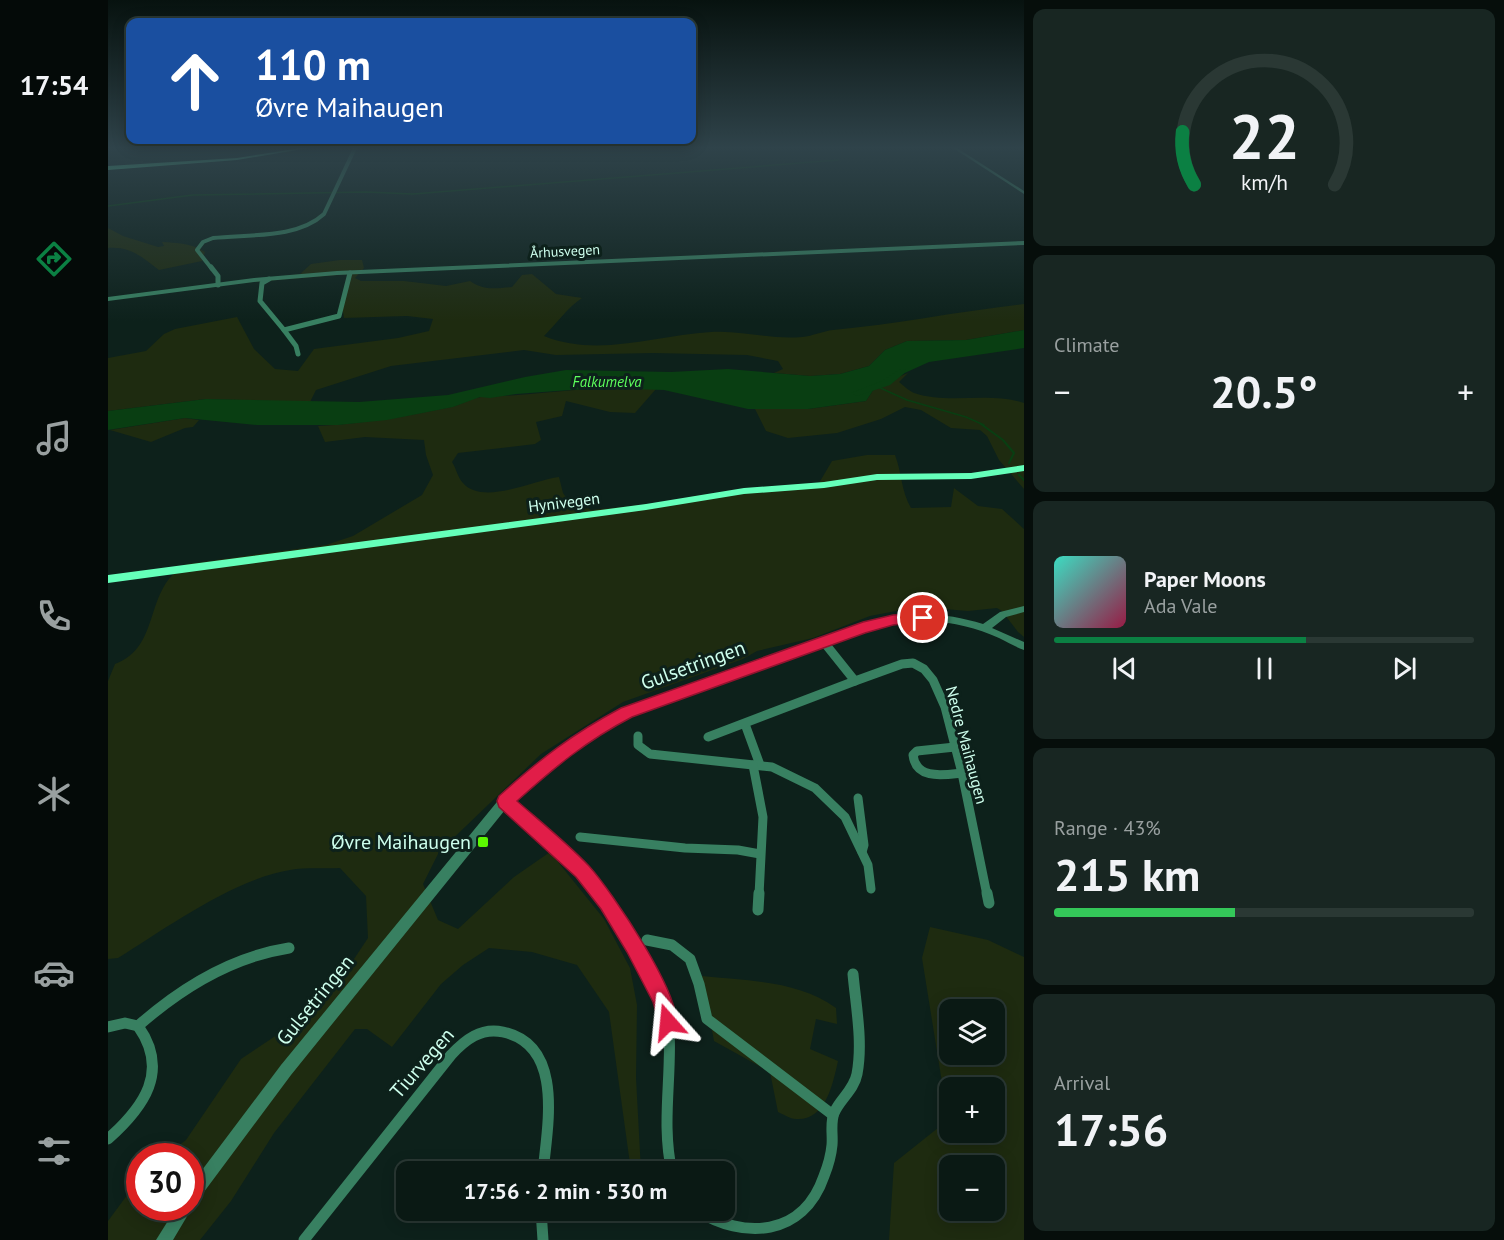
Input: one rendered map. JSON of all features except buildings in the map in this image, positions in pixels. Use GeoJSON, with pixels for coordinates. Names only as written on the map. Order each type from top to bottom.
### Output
{"type":"FeatureCollection","features":[{"type":"Feature","properties":{"kind":"main road","name":"Hynivegen"},"geometry":{"type":"LineString","coordinates":[[108,579],[646,507],[744,491],[824,486],[884,476],[971,476],[1024,468]]}},
{"type":"Feature","properties":{"kind":"street"},"geometry":{"type":"LineString","coordinates":[[218,285],[218,276],[197,250],[203,242],[218,237],[310,225],[322,217],[327,206]]}},
{"type":"Feature","properties":{"kind":"street","name":"Århusvegen"},"geometry":{"type":"LineString","coordinates":[[108,299],[254,280],[350,273],[1024,243]]}},
{"type":"Feature","properties":{"kind":"street"},"geometry":{"type":"LineString","coordinates":[[284,330],[339,316],[350,273]]}},
{"type":"Feature","properties":{"kind":"street"},"geometry":{"type":"LineString","coordinates":[[262,283],[269,279]]}},
{"type":"Feature","properties":{"kind":"street"},"geometry":{"type":"LineString","coordinates":[[254,280],[262,283]]}},
{"type":"Feature","properties":{"kind":"street"},"geometry":{"type":"LineString","coordinates":[[262,283],[260,301],[296,346],[298,354]]}},
{"type":"Feature","properties":{"kind":"street"},"geometry":{"type":"LineString","coordinates":[[986,627],[1003,614],[1024,609]]}},
{"type":"Feature","properties":{"kind":"street","name":"Gulsetringen"},"geometry":{"type":"LineString","coordinates":[[204,1180],[252,1113],[314,1034],[505,801],[555,756],[613,719],[661,698],[877,624],[909,618],[947,618],[986,627],[1024,645]]}},
{"type":"Feature","properties":{"kind":"street"},"geometry":{"type":"LineString","coordinates":[[823,641],[855,681]]}},
{"type":"Feature","properties":{"kind":"street","name":"Nedre Maihaugen"},"geometry":{"type":"LineString","coordinates":[[708,737],[902,664],[913,663],[919,666],[933,680],[939,693],[955,747],[989,903]]}},
{"type":"Feature","properties":{"kind":"street"},"geometry":{"type":"LineString","coordinates":[[745,724],[757,765],[763,817],[758,910]]}},
{"type":"Feature","properties":{"kind":"street"},"geometry":{"type":"LineString","coordinates":[[638,736],[638,745],[650,754],[757,765],[779,770],[826,796],[844,817],[862,852],[871,876],[872,889]]}},
{"type":"Feature","properties":{"kind":"street"},"geometry":{"type":"LineString","coordinates":[[955,747],[917,751],[913,755],[913,763],[918,770],[924,773],[962,773]]}},
{"type":"Feature","properties":{"kind":"street"},"geometry":{"type":"LineString","coordinates":[[858,798],[864,844],[862,852]]}},
{"type":"Feature","properties":{"kind":"street"},"geometry":{"type":"LineString","coordinates":[[505,801],[565,855],[595,886],[634,945],[666,1011],[669,1033],[669,1161]]}},
{"type":"Feature","properties":{"kind":"street"},"geometry":{"type":"LineString","coordinates":[[580,837],[686,848],[738,850],[760,854]]}},
{"type":"Feature","properties":{"kind":"street"},"geometry":{"type":"LineString","coordinates":[[647,940],[672,945],[690,959],[699,984],[707,1019],[833,1115]]}},
{"type":"Feature","properties":{"kind":"street"},"geometry":{"type":"LineString","coordinates":[[138,1026],[167,1000],[195,984],[255,954],[289,948]]}},
{"type":"Feature","properties":{"kind":"street"},"geometry":{"type":"LineString","coordinates":[[707,1221],[729,1232],[752,1237],[770,1236],[788,1229],[802,1217],[815,1196],[830,1155],[833,1115],[854,1086],[856,1078],[858,1044],[854,974]]}},
{"type":"Feature","properties":{"kind":"street"},"geometry":{"type":"LineString","coordinates":[[108,1028],[125,1023],[138,1026],[144,1032],[152,1052],[153,1075],[138,1110],[108,1139]]}},
{"type":"Feature","properties":{"kind":"street","name":"Tiurvegen"},"geometry":{"type":"LineString","coordinates":[[304,1240],[372,1152],[456,1050],[475,1035],[485,1031],[500,1031],[522,1040],[532,1048],[543,1067],[548,1089],[544,1161]]}},
{"type":"Feature","properties":{"kind":"street"},"geometry":{"type":"LineString","coordinates":[[164,1240],[176,1221]]}},
{"type":"Feature","properties":{"kind":"street"},"geometry":{"type":"LineString","coordinates":[[542,1221],[543,1240]]}},
{"type":"Feature","properties":{"kind":"shaded area"},"geometry":{"type":"Polygon","coordinates":[[[108,228],[123,236],[158,247],[164,246],[162,242],[179,243],[205,252],[202,261],[159,270],[129,251],[108,248],[108,228]]]}},
{"type":"Feature","properties":{"kind":"shaded area"},"geometry":{"type":"Polygon","coordinates":[[[362,260],[364,268],[355,278],[361,281],[404,281],[446,286],[470,281],[485,288],[495,288],[512,287],[522,275],[532,274],[556,294],[582,298],[544,336],[585,345],[627,343],[711,332],[802,337],[829,331],[1024,304],[1024,330],[966,340],[907,341],[885,350],[869,366],[840,374],[810,376],[774,373],[783,369],[778,361],[747,355],[653,353],[556,355],[524,350],[391,366],[316,390],[310,402],[206,399],[108,411],[108,358],[146,351],[164,334],[175,329],[237,317],[254,349],[275,369],[298,371],[314,349],[398,338],[429,331],[433,319],[407,316],[344,318],[342,305],[351,274],[205,286],[300,274],[311,264],[362,260]]]}},
{"type":"Feature","properties":{"kind":"shaded area"},"geometry":{"type":"Polygon","coordinates":[[[908,373],[899,382],[914,393],[941,398],[997,398],[1024,403],[1024,489],[999,460],[987,436],[980,430],[951,428],[921,410],[905,407],[881,419],[837,433],[788,438],[766,431],[755,409],[808,409],[866,401],[876,386],[908,373]]]}},
{"type":"Feature","properties":{"kind":"shaded area"},"geometry":{"type":"Polygon","coordinates":[[[597,388],[656,389],[635,413],[610,412],[566,401],[562,416],[536,422],[541,440],[535,444],[458,453],[452,462],[461,481],[472,489],[496,492],[559,477],[563,493],[574,509],[588,508],[591,510],[819,483],[832,461],[867,455],[895,455],[905,495],[911,508],[951,507],[954,488],[978,506],[1002,509],[1024,529],[1024,637],[997,608],[968,611],[932,608],[901,610],[870,616],[813,638],[757,651],[743,659],[623,702],[541,754],[439,852],[423,884],[438,920],[458,929],[514,877],[550,852],[604,919],[630,968],[637,1005],[636,1078],[640,1161],[630,1161],[609,1012],[577,965],[532,952],[489,948],[463,965],[441,984],[392,1047],[367,1029],[355,1029],[274,1133],[231,1201],[200,1240],[108,1240],[108,1221],[126,1197],[126,1221],[204,1221],[204,1143],[182,1143],[241,1059],[301,1019],[330,995],[368,938],[366,896],[340,868],[302,869],[268,875],[246,883],[201,906],[118,958],[108,959],[108,681],[115,664],[130,656],[140,644],[164,587],[173,574],[187,564],[326,545],[353,536],[422,495],[433,475],[424,440],[365,437],[325,442],[318,426],[418,413],[455,406],[481,397],[597,388]]]}},
{"type":"Feature","properties":{"kind":"shaded area"},"geometry":{"type":"Polygon","coordinates":[[[185,418],[199,420],[193,427],[151,442],[110,430],[185,418]]]}},
{"type":"Feature","properties":{"kind":"shaded area"},"geometry":{"type":"Polygon","coordinates":[[[930,927],[988,940],[1024,957],[1024,1240],[889,1240],[894,1163],[939,1127],[939,1143],[1005,1143],[1005,1077],[941,1077],[939,1065],[1005,1065],[1005,999],[939,999],[939,1064],[922,958],[930,927]]]}},
{"type":"Feature","properties":{"kind":"shaded area"},"geometry":{"type":"Polygon","coordinates":[[[702,976],[772,983],[789,987],[821,999],[836,1008],[837,1024],[816,1019],[810,1049],[838,1061],[830,1090],[815,1114],[796,1119],[778,1112],[770,1072],[714,1041],[702,976]]]}},
{"type":"Feature","properties":{"kind":"water"},"geometry":{"type":"Polygon","coordinates":[[[1024,330],[1024,348],[929,362],[876,386],[866,401],[808,409],[748,409],[664,390],[597,388],[480,397],[453,407],[387,420],[338,425],[257,425],[185,418],[108,430],[108,411],[206,399],[359,402],[448,395],[566,370],[671,372],[728,369],[810,376],[840,374],[869,366],[885,350],[907,341],[966,340],[1024,330]]]}},
{"type":"Feature","properties":{"kind":"waterway","name":"Falkumelva"},"geometry":{"type":"LineString","coordinates":[[857,393],[886,383],[902,371]]}},
{"type":"Feature","properties":{"kind":"waterway"},"geometry":{"type":"LineString","coordinates":[[876,386],[907,400],[966,417],[984,425]]}},
{"type":"Feature","properties":{"kind":"waterway"},"geometry":{"type":"LineString","coordinates":[[981,424],[1003,440],[1014,453],[1009,463]]}},
{"type":"Feature","properties":{"kind":"waterway"},"geometry":{"type":"LineString","coordinates":[[1019,475],[1024,480]]}},
{"type":"Feature","properties":{"kind":"place","name":"Øvre Maihaugen"},"geometry":{"type":"Point","coordinates":[483,842]}},
{"type":"Feature","properties":{"kind":"route"},"geometry":{"type":"LineString","coordinates":[[668,1022],[662,999],[634,945],[608,903],[582,871],[505,801],[555,756],[596,729],[626,713],[661,698],[863,628],[893,620],[923,618]]}}]}
